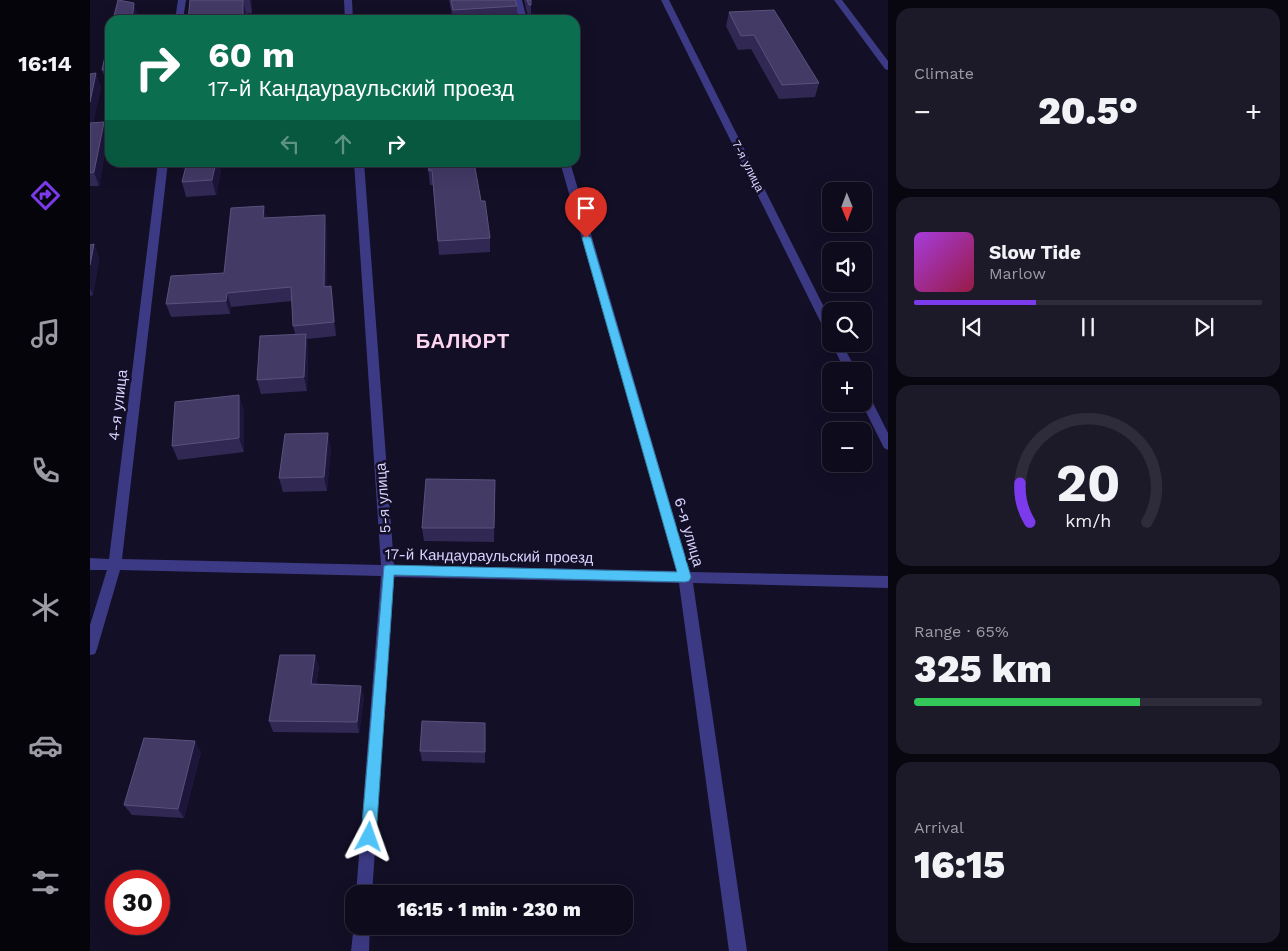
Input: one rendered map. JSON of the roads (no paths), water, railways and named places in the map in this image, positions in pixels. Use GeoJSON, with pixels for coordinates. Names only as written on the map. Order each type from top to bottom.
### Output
{"type":"FeatureCollection","features":[{"type":"Feature","properties":{"kind":"street"},"geometry":{"type":"LineString","coordinates":[[180,15],[182,0]]}},
{"type":"Feature","properties":{"kind":"street"},"geometry":{"type":"LineString","coordinates":[[348,0],[349,15]]}},
{"type":"Feature","properties":{"kind":"street"},"geometry":{"type":"LineString","coordinates":[[518,0],[522,15]]}},
{"type":"Feature","properties":{"kind":"street","name":"7-я улица"},"geometry":{"type":"LineString","coordinates":[[665,0],[822,313]]}},
{"type":"Feature","properties":{"kind":"street"},"geometry":{"type":"LineString","coordinates":[[838,0],[888,67]]}},
{"type":"Feature","properties":{"kind":"street","name":"4-я улица"},"geometry":{"type":"LineString","coordinates":[[90,649],[115,564],[162,167]]}},
{"type":"Feature","properties":{"kind":"street","name":"5-я улица"},"geometry":{"type":"LineString","coordinates":[[359,167],[388,570],[365,885]]}},
{"type":"Feature","properties":{"kind":"street","name":"6-я улица"},"geometry":{"type":"LineString","coordinates":[[566,167],[685,577],[738,951]]}},
{"type":"Feature","properties":{"kind":"street"},"geometry":{"type":"LineString","coordinates":[[872,412],[888,445]]}},
{"type":"Feature","properties":{"kind":"street","name":"17-й Кандаураульский проезд"},"geometry":{"type":"LineString","coordinates":[[90,564],[888,582]]}},
{"type":"Feature","properties":{"kind":"street"},"geometry":{"type":"LineString","coordinates":[[360,951],[361,935]]}},
{"type":"Feature","properties":{"kind":"district","name":"БАЛЮРТ"},"geometry":{"type":"Point","coordinates":[463,341]}}]}
